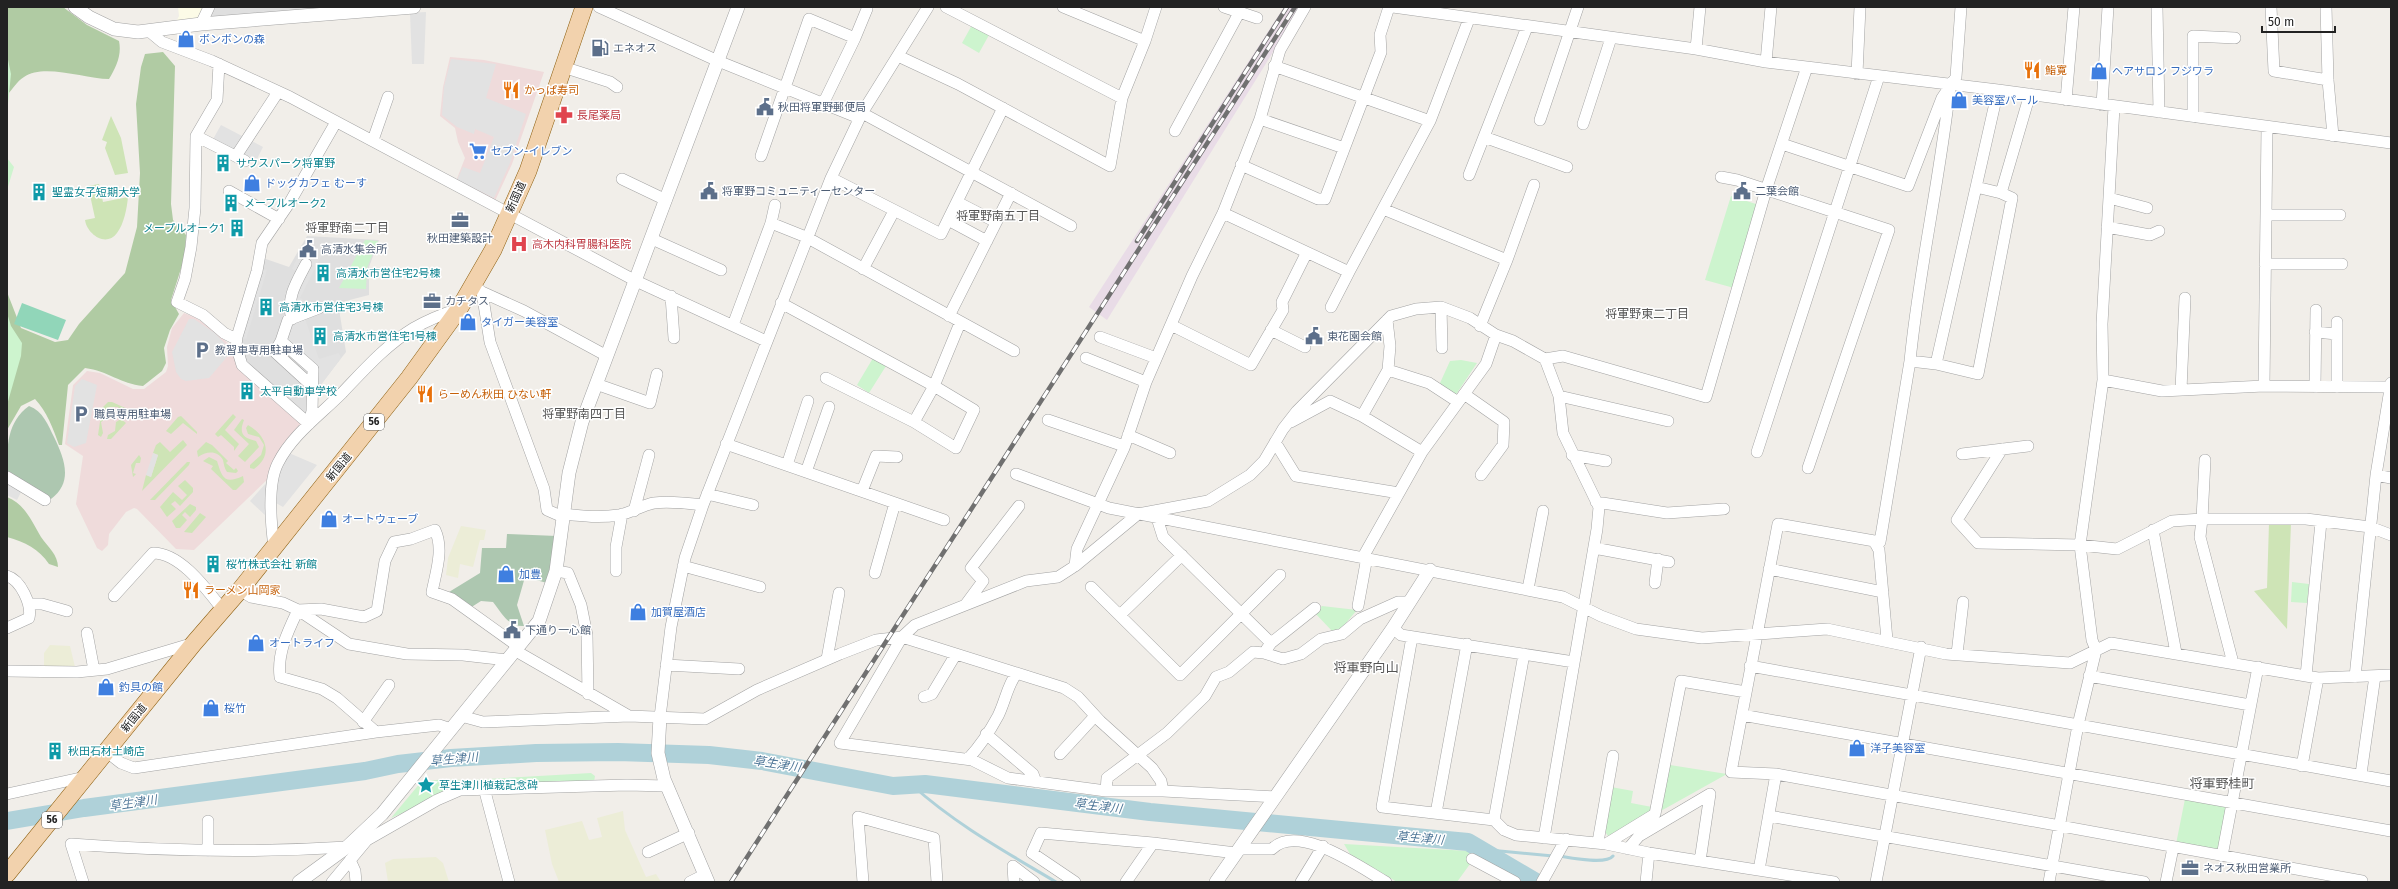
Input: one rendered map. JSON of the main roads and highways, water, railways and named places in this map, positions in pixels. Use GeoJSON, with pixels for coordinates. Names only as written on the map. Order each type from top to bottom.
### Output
{"type":"FeatureCollection","features":[{"type":"Feature","properties":{"kind":"main road","name":"新国道"},"geometry":{"type":"LineString","coordinates":[[7,874],[84,781],[194,643],[240,590],[409,378],[459,308],[478,289],[493,250],[528,171],[584,7]]}},
{"type":"Feature","properties":{"kind":"waterway","name":"草生津川"},"geometry":{"type":"LineString","coordinates":[[7,821],[84,808],[365,771],[398,764],[451,758],[536,753],[618,752],[709,755],[762,761],[893,786],[925,784],[1150,812],[1468,842],[1536,882]]}},
{"type":"Feature","properties":{"kind":"waterway"},"geometry":{"type":"LineString","coordinates":[[912,785],[963,825],[1056,882]]}},
{"type":"Feature","properties":{"kind":"waterway"},"geometry":{"type":"LineString","coordinates":[[1479,849],[1553,856]]}},
{"type":"Feature","properties":{"kind":"waterway"},"geometry":{"type":"LineString","coordinates":[[1559,856],[1596,860],[1609,859],[1613,856]]}},
{"type":"Feature","properties":{"kind":"railway"},"geometry":{"type":"LineString","coordinates":[[1137,241],[1287,7]]}},
{"type":"Feature","properties":{"kind":"railway"},"geometry":{"type":"LineString","coordinates":[[731,882],[1295,7]]}},
{"type":"Feature","properties":{"kind":"place","name":"ボンボンの森"},"geometry":{"type":"Point","coordinates":[186,39]}},
{"type":"Feature","properties":{"kind":"place","name":"エネオス"},"geometry":{"type":"Point","coordinates":[600,48]}},
{"type":"Feature","properties":{"kind":"place","name":"鮨寛"},"geometry":{"type":"Point","coordinates":[2032,70]}},
{"type":"Feature","properties":{"kind":"place","name":"ヘアサロン フジワラ"},"geometry":{"type":"Point","coordinates":[2099,71]}},
{"type":"Feature","properties":{"kind":"place","name":"かっぱ寿司"},"geometry":{"type":"Point","coordinates":[511,90]}},
{"type":"Feature","properties":{"kind":"place","name":"美容室パール"},"geometry":{"type":"Point","coordinates":[1959,100]}},
{"type":"Feature","properties":{"kind":"place","name":"秋田将軍野郵便局"},"geometry":{"type":"Point","coordinates":[765,107]}},
{"type":"Feature","properties":{"kind":"place","name":"長尾薬局"},"geometry":{"type":"Point","coordinates":[564,115]}},
{"type":"Feature","properties":{"kind":"place","name":"セブン-イレブン"},"geometry":{"type":"Point","coordinates":[478,151]}},
{"type":"Feature","properties":{"kind":"place","name":"サウスパーク将軍野"},"geometry":{"type":"Point","coordinates":[223,163]}},
{"type":"Feature","properties":{"kind":"place","name":"ドッグカフェ むーす"},"geometry":{"type":"Point","coordinates":[252,183]}},
{"type":"Feature","properties":{"kind":"place","name":"将軍野コミュニティーセンター"},"geometry":{"type":"Point","coordinates":[709,191]}},
{"type":"Feature","properties":{"kind":"place","name":"二葉会館"},"geometry":{"type":"Point","coordinates":[1742,191]}},
{"type":"Feature","properties":{"kind":"place","name":"聖霊女子短期大学"},"geometry":{"type":"Point","coordinates":[39,192]}},
{"type":"Feature","properties":{"kind":"place","name":"メープルオーク2"},"geometry":{"type":"Point","coordinates":[231,203]}},
{"type":"Feature","properties":{"kind":"place","name":"秋田建築設計"},"geometry":{"type":"Point","coordinates":[460,220]}},
{"type":"Feature","properties":{"kind":"place","name":"メープルオーク1"},"geometry":{"type":"Point","coordinates":[237,228]}},
{"type":"Feature","properties":{"kind":"place","name":"高木内科胃腸科医院"},"geometry":{"type":"Point","coordinates":[519,244]}},
{"type":"Feature","properties":{"kind":"place","name":"高清水集会所"},"geometry":{"type":"Point","coordinates":[308,249]}},
{"type":"Feature","properties":{"kind":"place","name":"高清水市営住宅2号棟"},"geometry":{"type":"Point","coordinates":[323,273]}},
{"type":"Feature","properties":{"kind":"place","name":"カチタス"},"geometry":{"type":"Point","coordinates":[432,301]}},
{"type":"Feature","properties":{"kind":"place","name":"高清水市営住宅3号棟"},"geometry":{"type":"Point","coordinates":[266,307]}},
{"type":"Feature","properties":{"kind":"place","name":"タイガー美容室"},"geometry":{"type":"Point","coordinates":[468,322]}},
{"type":"Feature","properties":{"kind":"place","name":"高清水市営住宅1号棟"},"geometry":{"type":"Point","coordinates":[320,336]}},
{"type":"Feature","properties":{"kind":"place","name":"東花園会館"},"geometry":{"type":"Point","coordinates":[1314,336]}},
{"type":"Feature","properties":{"kind":"place","name":"教習車専用駐車場"},"geometry":{"type":"Point","coordinates":[202,350]}},
{"type":"Feature","properties":{"kind":"place","name":"太平自動車学校"},"geometry":{"type":"Point","coordinates":[247,391]}},
{"type":"Feature","properties":{"kind":"place","name":"らーめん秋田 ひない軒"},"geometry":{"type":"Point","coordinates":[425,394]}},
{"type":"Feature","properties":{"kind":"place","name":"職員専用駐車場"},"geometry":{"type":"Point","coordinates":[81,414]}},
{"type":"Feature","properties":{"kind":"place","name":"オートウェーブ"},"geometry":{"type":"Point","coordinates":[329,519]}},
{"type":"Feature","properties":{"kind":"place","name":"桜竹株式会社 新館"},"geometry":{"type":"Point","coordinates":[213,564]}},
{"type":"Feature","properties":{"kind":"place","name":"加豊"},"geometry":{"type":"Point","coordinates":[506,574]}},
{"type":"Feature","properties":{"kind":"place","name":"ラーメン山岡家"},"geometry":{"type":"Point","coordinates":[191,590]}},
{"type":"Feature","properties":{"kind":"place","name":"加賀屋酒店"},"geometry":{"type":"Point","coordinates":[638,612]}},
{"type":"Feature","properties":{"kind":"place","name":"下通り一心館"},"geometry":{"type":"Point","coordinates":[512,630]}},
{"type":"Feature","properties":{"kind":"place","name":"オートライフ"},"geometry":{"type":"Point","coordinates":[256,643]}},
{"type":"Feature","properties":{"kind":"place","name":"釣具の館"},"geometry":{"type":"Point","coordinates":[106,687]}},
{"type":"Feature","properties":{"kind":"place","name":"桜竹"},"geometry":{"type":"Point","coordinates":[211,708]}},
{"type":"Feature","properties":{"kind":"place","name":"洋子美容室"},"geometry":{"type":"Point","coordinates":[1857,748]}},
{"type":"Feature","properties":{"kind":"place","name":"秋田石材土崎店"},"geometry":{"type":"Point","coordinates":[55,751]}},
{"type":"Feature","properties":{"kind":"place","name":"草生津川植栽記念碑"},"geometry":{"type":"Point","coordinates":[426,785]}},
{"type":"Feature","properties":{"kind":"place","name":"ネオス秋田営業所"},"geometry":{"type":"Point","coordinates":[2190,868]}},
{"type":"Feature","properties":{"kind":"district","name":"将軍野南五丁目"},"geometry":{"type":"Point","coordinates":[998,216]}},
{"type":"Feature","properties":{"kind":"district","name":"将軍野南二丁目"},"geometry":{"type":"Point","coordinates":[347,228]}},
{"type":"Feature","properties":{"kind":"district","name":"将軍野東二丁目"},"geometry":{"type":"Point","coordinates":[1647,314]}},
{"type":"Feature","properties":{"kind":"district","name":"将軍野南四丁目"},"geometry":{"type":"Point","coordinates":[584,414]}},
{"type":"Feature","properties":{"kind":"district","name":"将軍野向山"},"geometry":{"type":"Point","coordinates":[1366,667]}},
{"type":"Feature","properties":{"kind":"district","name":"将軍野桂町"},"geometry":{"type":"Point","coordinates":[2222,783]}}]}
